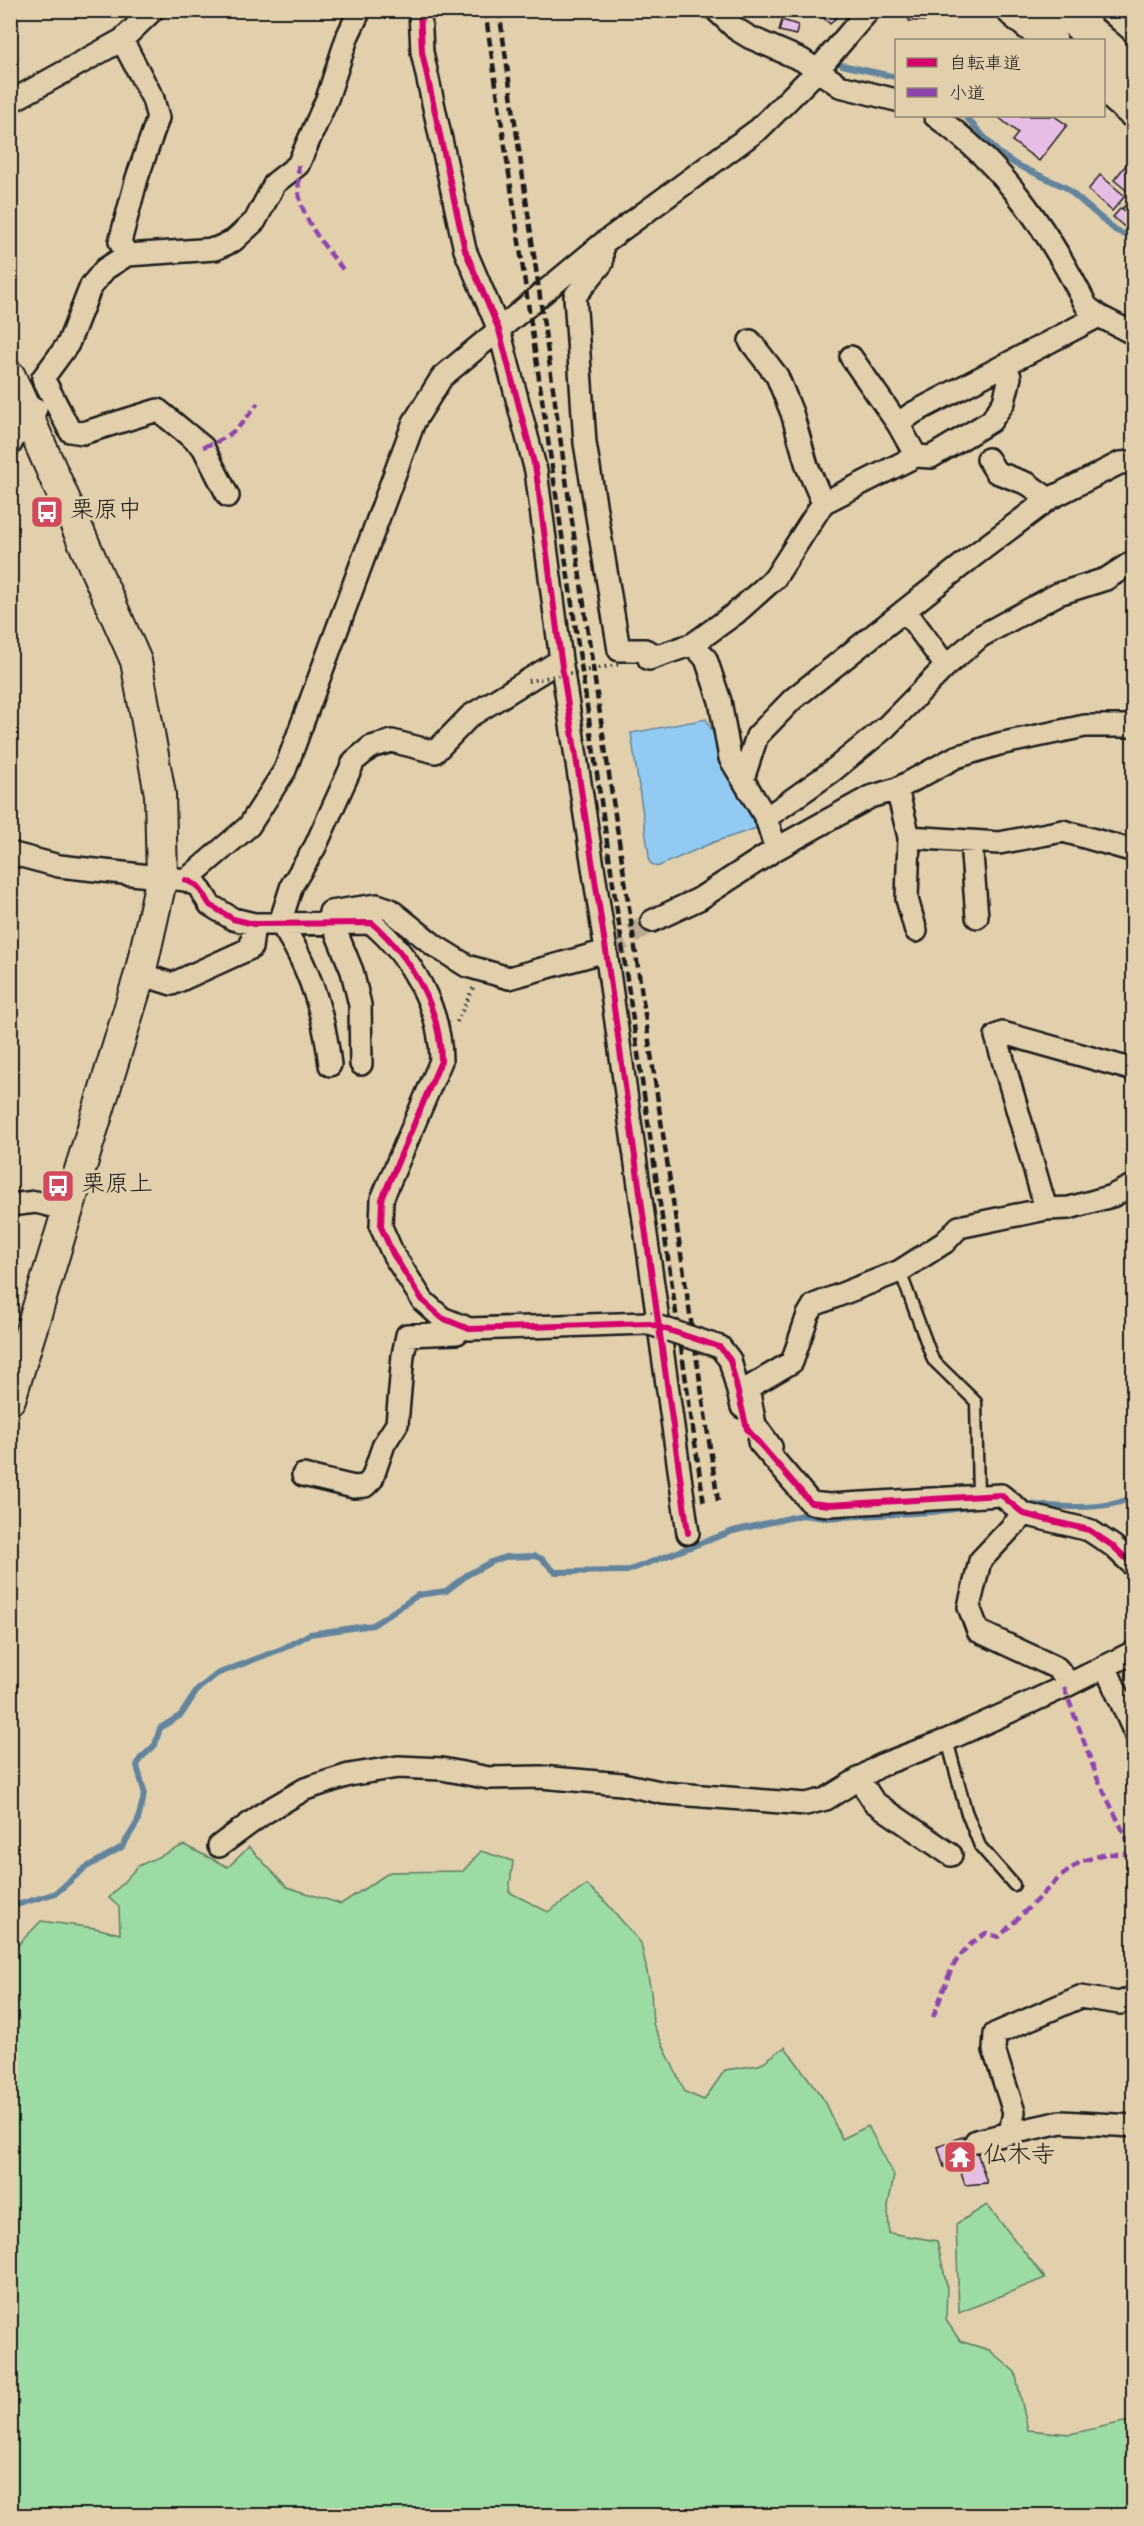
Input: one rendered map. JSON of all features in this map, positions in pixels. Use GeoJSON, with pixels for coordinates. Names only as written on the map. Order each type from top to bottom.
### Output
{"type":"FeatureCollection","features":[{"type":"Feature","properties":{"kind":"highway"},"geometry":{"type":"LineString","coordinates":[[1014,10],[1049,39]]}},
{"type":"Feature","properties":{"kind":"highway"},"geometry":{"type":"LineString","coordinates":[[1064,10],[1097,39]]}},
{"type":"Feature","properties":{"kind":"highway"},"geometry":{"type":"LineString","coordinates":[[1105,46],[1134,72]]}},
{"type":"Feature","properties":{"kind":"highway"},"geometry":{"type":"LineString","coordinates":[[1105,87],[1134,111]]}},
{"type":"Feature","properties":{"kind":"street"},"geometry":{"type":"LineString","coordinates":[[10,102],[122,40],[153,10]]}},
{"type":"Feature","properties":{"kind":"street"},"geometry":{"type":"LineString","coordinates":[[228,496],[203,447],[158,410],[83,433],[70,431],[43,378],[68,344],[91,286],[105,269],[127,255],[215,249],[233,241],[255,221],[275,183],[298,165],[327,99],[348,35],[360,10]]}},
{"type":"Feature","properties":{"kind":"street"},"geometry":{"type":"LineString","coordinates":[[420,10],[422,52],[465,250],[499,330],[536,471],[561,660],[606,951],[688,1533]]}},
{"type":"Feature","properties":{"kind":"street"},"geometry":{"type":"LineString","coordinates":[[716,10],[742,33],[802,60],[816,72],[840,86],[895,100]]}},
{"type":"Feature","properties":{"kind":"street"},"geometry":{"type":"LineString","coordinates":[[174,879],[249,826],[285,770],[414,422],[442,377],[602,244],[759,129],[816,72],[869,10]]}},
{"type":"Feature","properties":{"kind":"street"},"geometry":{"type":"LineString","coordinates":[[122,40],[153,99],[158,118],[137,177],[120,242],[127,255]]}},
{"type":"Feature","properties":{"kind":"street"},"geometry":{"type":"LineString","coordinates":[[936,117],[956,130],[1018,193],[1043,227],[1087,307],[1099,316],[1134,334]]}},
{"type":"Feature","properties":{"kind":"street"},"geometry":{"type":"LineString","coordinates":[[602,244],[602,263],[575,296],[585,443],[619,650],[645,650],[654,658],[693,644],[736,613],[775,578],[823,503],[916,456],[931,457],[991,421],[1004,402],[1010,377],[1005,365]]}},
{"type":"Feature","properties":{"kind":"street"},"geometry":{"type":"LineString","coordinates":[[898,424],[913,413],[1099,316]]}},
{"type":"Feature","properties":{"kind":"street"},"geometry":{"type":"LineString","coordinates":[[750,340],[777,376],[792,413],[807,466],[823,503]]}},
{"type":"Feature","properties":{"kind":"street"},"geometry":{"type":"LineString","coordinates":[[851,357],[898,424],[916,456]]}},
{"type":"Feature","properties":{"kind":"street"},"geometry":{"type":"LineString","coordinates":[[10,376],[136,661],[174,879],[140,974],[10,1399]]}},
{"type":"Feature","properties":{"kind":"street"},"geometry":{"type":"LineString","coordinates":[[10,445],[27,416],[52,397]]}},
{"type":"Feature","properties":{"kind":"street"},"geometry":{"type":"LineString","coordinates":[[988,459],[996,472],[1028,484],[1049,499]]}},
{"type":"Feature","properties":{"kind":"street"},"geometry":{"type":"LineString","coordinates":[[742,779],[757,736],[793,699],[1049,499],[1120,463],[1134,462]]}},
{"type":"Feature","properties":{"kind":"street"},"geometry":{"type":"LineString","coordinates":[[766,818],[831,772],[886,727],[946,666],[981,636],[1058,594],[1106,579],[1134,561]]}},
{"type":"Feature","properties":{"kind":"street"},"geometry":{"type":"LineString","coordinates":[[904,610],[946,666]]}},
{"type":"Feature","properties":{"kind":"street"},"geometry":{"type":"LineString","coordinates":[[693,644],[706,659],[720,701],[730,758],[766,818],[776,849]]}},
{"type":"Feature","properties":{"kind":"street"},"geometry":{"type":"LineString","coordinates":[[280,923],[292,885],[315,847],[354,761],[370,747],[392,741],[435,752],[470,716],[561,660]]}},
{"type":"Feature","properties":{"kind":"street"},"geometry":{"type":"LineString","coordinates":[[652,921],[699,899],[776,849],[870,797],[897,789],[956,757],[999,744],[1085,726],[1134,726]]}},
{"type":"Feature","properties":{"kind":"street"},"geometry":{"type":"LineString","coordinates":[[897,789],[909,837],[907,899],[916,931]]}},
{"type":"Feature","properties":{"kind":"street"},"geometry":{"type":"LineString","coordinates":[[909,837],[999,843],[1063,831],[1134,851]]}},
{"type":"Feature","properties":{"kind":"street"},"geometry":{"type":"LineString","coordinates":[[971,842],[978,917]]}},
{"type":"Feature","properties":{"kind":"street"},"geometry":{"type":"LineString","coordinates":[[10,853],[59,866],[174,879],[198,886],[210,905],[232,919],[254,924],[372,923],[389,938],[418,979],[435,1019],[441,1045],[441,1061],[382,1199],[381,1227],[393,1254],[423,1301],[442,1318],[469,1329],[647,1323],[720,1347],[730,1360],[747,1429],[811,1503],[829,1506],[1001,1495],[1015,1507],[1089,1530],[1113,1546],[1134,1566]]}},
{"type":"Feature","properties":{"kind":"street"},"geometry":{"type":"LineString","coordinates":[[361,1064],[360,1005],[352,971],[323,914],[377,905],[389,909],[435,946],[478,971],[508,978],[606,951]]}},
{"type":"Feature","properties":{"kind":"street"},"geometry":{"type":"LineString","coordinates":[[280,923],[296,947],[319,1004],[326,1031],[330,1065]]}},
{"type":"Feature","properties":{"kind":"street"},"geometry":{"type":"LineString","coordinates":[[140,974],[171,984],[250,948],[254,924]]}},
{"type":"Feature","properties":{"kind":"street"},"geometry":{"type":"LineString","coordinates":[[1046,1209],[996,1036],[1003,1033],[1134,1070]]}},
{"type":"Feature","properties":{"kind":"street"},"geometry":{"type":"LineString","coordinates":[[768,1453],[771,1447],[755,1425],[748,1388],[792,1362],[808,1315],[814,1305],[900,1272],[945,1242],[959,1227],[1046,1209],[1069,1209],[1112,1196],[1134,1185]]}},
{"type":"Feature","properties":{"kind":"street"},"geometry":{"type":"LineString","coordinates":[[10,1205],[36,1202],[68,1210]]}},
{"type":"Feature","properties":{"kind":"street"},"geometry":{"type":"LineString","coordinates":[[303,1475],[354,1487],[365,1486],[372,1479],[384,1444],[397,1424],[407,1335],[457,1333],[463,1326]]}},
{"type":"Feature","properties":{"kind":"street"},"geometry":{"type":"LineString","coordinates":[[1015,1507],[980,1561],[969,1607],[978,1631],[1057,1668],[1070,1684]]}},
{"type":"Feature","properties":{"kind":"street"},"geometry":{"type":"LineString","coordinates":[[219,1846],[264,1813],[305,1789],[349,1775],[398,1767],[442,1769],[489,1778],[540,1777],[622,1784],[664,1793],[806,1804],[826,1799],[881,1765],[946,1740],[1070,1684],[1134,1652]]}},
{"type":"Feature","properties":{"kind":"street"},"geometry":{"type":"LineString","coordinates":[[1105,1666],[1134,1731]]}},
{"type":"Feature","properties":{"kind":"street"},"geometry":{"type":"LineString","coordinates":[[859,1779],[874,1802],[951,1855]]}},
{"type":"Feature","properties":{"kind":"street"},"geometry":{"type":"LineString","coordinates":[[1010,2133],[1014,2112],[994,2050],[995,2034],[1080,1997],[1120,2003],[1134,1997]]}},
{"type":"Feature","properties":{"kind":"street"},"geometry":{"type":"LineString","coordinates":[[976,2141],[1061,2122],[1134,2126]]}},
{"type":"Feature","properties":{"kind":"lane"},"geometry":{"type":"LineString","coordinates":[[900,1272],[933,1360],[976,1402],[978,1497]]}},
{"type":"Feature","properties":{"kind":"lane"},"geometry":{"type":"LineString","coordinates":[[946,1740],[966,1811],[980,1846],[1014,1885]]}},
{"type":"Feature","properties":{"kind":"path"},"geometry":{"type":"LineString","coordinates":[[528,681],[621,664]]}},
{"type":"Feature","properties":{"kind":"path"},"geometry":{"type":"LineString","coordinates":[[441,1045],[458,1020],[478,971]]}},
{"type":"Feature","properties":{"kind":"green space"},"geometry":{"type":"Polygon","coordinates":[[[184,1845],[228,1867],[249,1847],[287,1887],[341,1904],[390,1872],[463,1871],[481,1851],[513,1861],[509,1892],[548,1912],[587,1885],[603,1899],[641,1943],[651,1991],[653,2024],[685,2092],[704,2100],[725,2070],[759,2065],[785,2047],[822,2097],[842,2139],[868,2126],[894,2175],[888,2206],[889,2233],[937,2241],[947,2286],[946,2320],[960,2341],[989,2350],[1015,2372],[1028,2430],[1070,2434],[1133,2422],[1133,2515],[11,2515],[10,2052],[15,2048],[11,2043],[11,1952],[41,1921],[95,1928],[120,1934],[119,1907],[109,1898],[138,1866],[184,1845]]]}},
{"type":"Feature","properties":{"kind":"green space"},"geometry":{"type":"Polygon","coordinates":[[[987,2205],[1045,2278],[959,2313],[956,2224],[987,2205]]]}},
{"type":"Feature","properties":{"kind":"water"},"geometry":{"type":"Polygon","coordinates":[[[706,719],[760,827],[714,842],[657,867],[650,863],[631,733],[706,719]]]}},
{"type":"Feature","properties":{"kind":"building"},"geometry":{"type":"Polygon","coordinates":[[[815,10],[843,10],[830,24],[815,10]]]}},
{"type":"Feature","properties":{"kind":"building"},"geometry":{"type":"Polygon","coordinates":[[[909,10],[925,10],[925,21],[909,21],[909,10]]]}},
{"type":"Feature","properties":{"kind":"building"},"geometry":{"type":"Polygon","coordinates":[[[782,20],[798,25],[796,35],[779,31],[782,20]]]}},
{"type":"Feature","properties":{"kind":"building"},"geometry":{"type":"Polygon","coordinates":[[[998,117],[1055,117],[1067,125],[1039,161],[1012,141],[1018,133],[998,117]]]}},
{"type":"Feature","properties":{"kind":"building"},"geometry":{"type":"Polygon","coordinates":[[[1129,161],[1134,165],[1134,218],[1122,209],[1133,196],[1114,180],[1129,161]]]}},
{"type":"Feature","properties":{"kind":"building"},"geometry":{"type":"Polygon","coordinates":[[[1100,175],[1125,196],[1112,211],[1088,190],[1100,175]]]}},
{"type":"Feature","properties":{"kind":"building"},"geometry":{"type":"Polygon","coordinates":[[[1121,208],[1134,218],[1134,225],[1129,231],[1113,217],[1121,208]]]}},
{"type":"Feature","properties":{"kind":"building","name":"仏木寺"},"geometry":{"type":"Polygon","coordinates":[[[971,2133],[987,2183],[965,2185],[959,2167],[944,2167],[938,2147],[971,2133]]]}},
{"type":"Feature","properties":{"kind":"waterway"},"geometry":{"type":"LineString","coordinates":[[842,65],[895,77]]}},
{"type":"Feature","properties":{"kind":"waterway"},"geometry":{"type":"LineString","coordinates":[[966,117],[999,153],[1015,164],[1065,187],[1115,230],[1134,239]]}},
{"type":"Feature","properties":{"kind":"waterway"},"geometry":{"type":"LineString","coordinates":[[1020,1503],[1062,1507],[1095,1506],[1123,1501],[1134,1496]]}},
{"type":"Feature","properties":{"kind":"waterway"},"geometry":{"type":"LineString","coordinates":[[10,1907],[56,1893],[85,1868],[122,1847],[137,1823],[143,1800],[144,1791],[137,1766],[140,1759],[155,1745],[160,1728],[181,1715],[198,1689],[217,1674],[284,1648],[310,1634],[373,1625],[418,1595],[446,1591],[467,1575],[505,1557],[535,1556],[542,1559],[555,1572],[627,1571],[733,1531],[802,1515],[825,1518],[932,1512],[971,1507]]}},
{"type":"Feature","properties":{"kind":"tunnel"},"geometry":{"type":"LineString","coordinates":[[606,951],[652,921]]}},
{"type":"Feature","properties":{"kind":"railway"},"geometry":{"type":"LineString","coordinates":[[485,10],[704,1504]]}},
{"type":"Feature","properties":{"kind":"railway"},"geometry":{"type":"LineString","coordinates":[[499,10],[592,661],[718,1501]]}},
{"type":"Feature","properties":{"kind":"marked path"},"geometry":{"type":"LineString","coordinates":[[298,165],[299,194],[306,216],[317,236],[345,272]]}},
{"type":"Feature","properties":{"kind":"marked path"},"geometry":{"type":"LineString","coordinates":[[203,447],[221,440],[234,431],[258,403]]}},
{"type":"Feature","properties":{"kind":"marked path"},"geometry":{"type":"LineString","coordinates":[[1064,1687],[1098,1780],[1134,1853]]}},
{"type":"Feature","properties":{"kind":"marked path"},"geometry":{"type":"LineString","coordinates":[[933,2017],[952,1969],[964,1950],[986,1933],[999,1937],[1059,1878],[1080,1862],[1105,1854],[1134,1854]]}},
{"type":"Feature","properties":{"kind":"cycle path"},"geometry":{"type":"LineString","coordinates":[[420,10],[422,52],[465,250],[499,330],[536,471],[561,660],[606,951],[688,1533]]}},
{"type":"Feature","properties":{"kind":"cycle path"},"geometry":{"type":"LineString","coordinates":[[186,880],[198,886],[210,905],[233,919],[254,924],[372,923],[399,951],[421,985],[436,1022],[441,1061],[382,1199],[381,1227],[393,1254],[423,1301],[442,1318],[469,1329],[647,1323],[720,1347],[730,1360],[747,1429],[811,1503],[829,1505],[1001,1495],[1024,1514],[1089,1530],[1113,1546],[1134,1566]]}},
{"type":"Feature","properties":{"kind":"place","name":"栗原中"},"geometry":{"type":"Point","coordinates":[47,512]}},
{"type":"Feature","properties":{"kind":"place","name":"栗原上"},"geometry":{"type":"Point","coordinates":[58,1186]}},
{"type":"Feature","properties":{"kind":"place","name":"仏木寺"},"geometry":{"type":"Point","coordinates":[960,2157]}}]}
